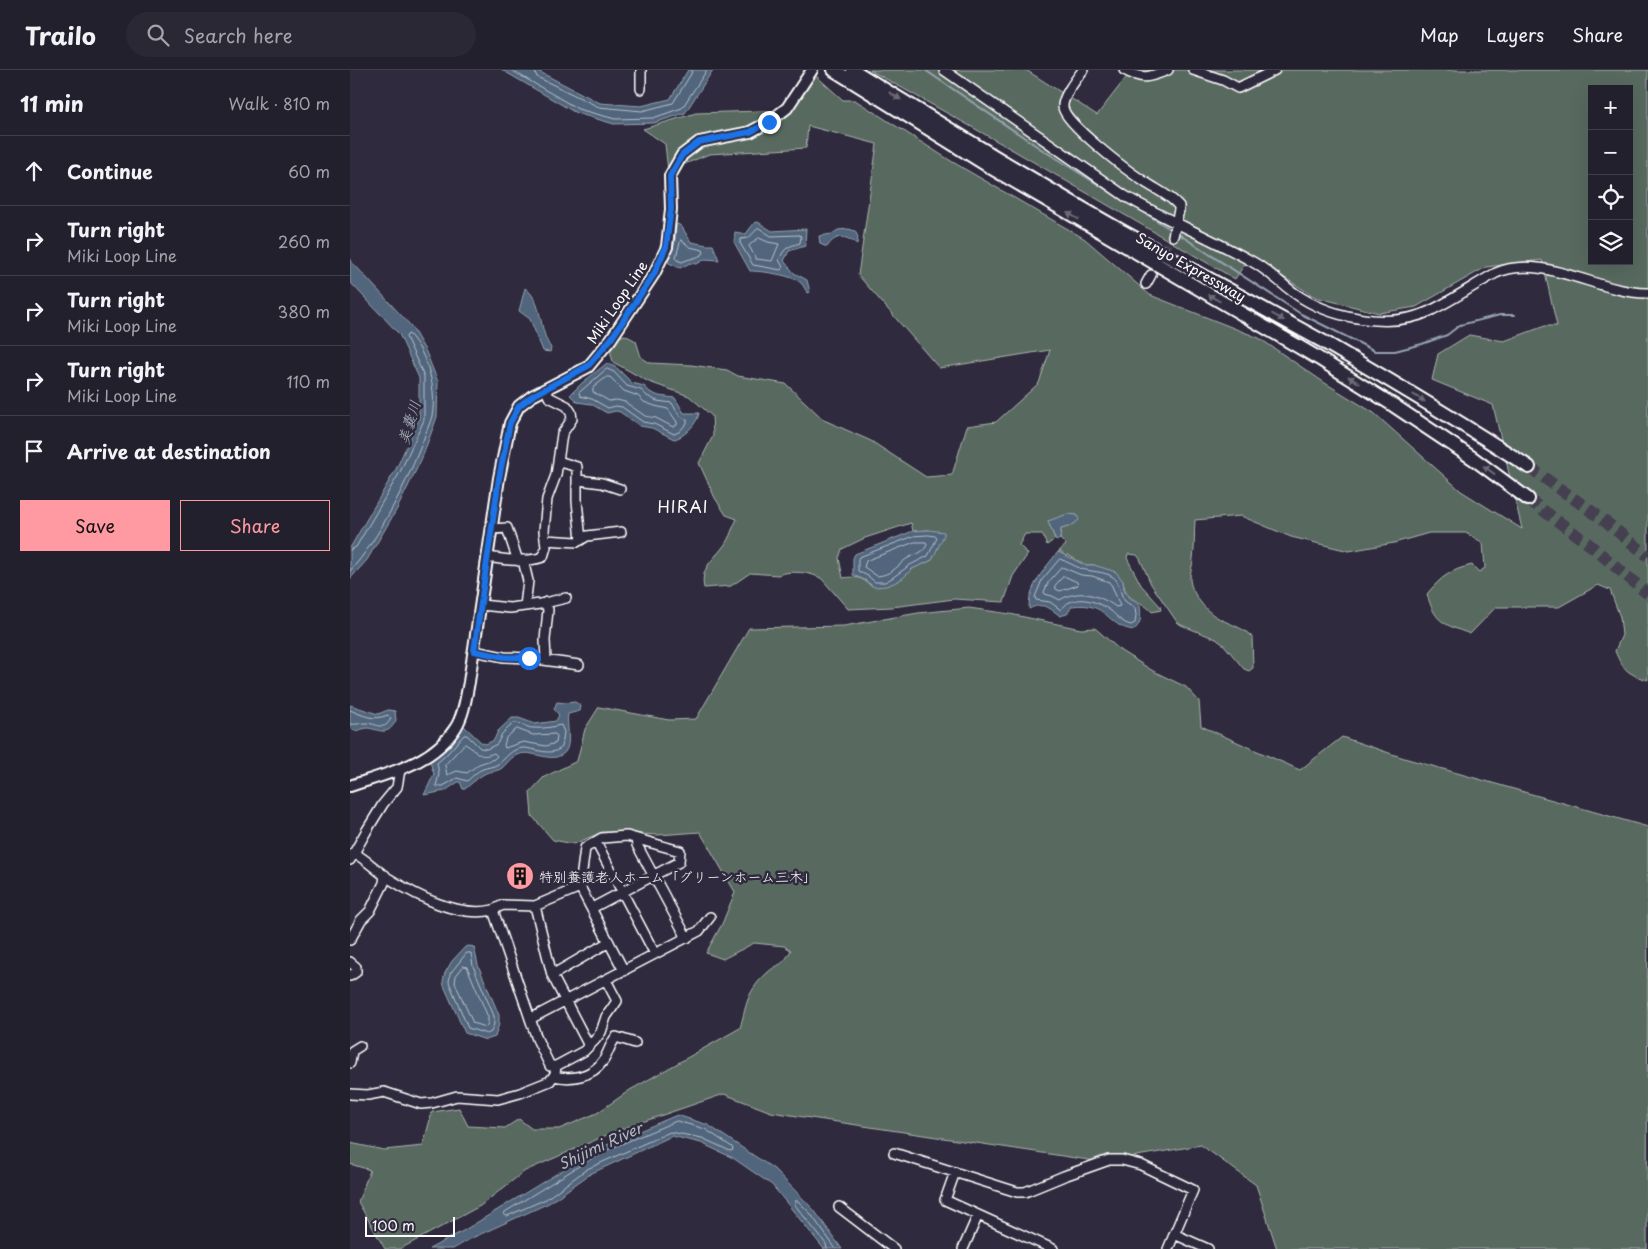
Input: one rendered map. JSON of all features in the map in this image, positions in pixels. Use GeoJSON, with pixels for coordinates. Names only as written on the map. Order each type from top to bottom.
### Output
{"type":"FeatureCollection","features":[{"type":"Feature","properties":{"kind":"highway","name":"Sanyo Expressway"},"geometry":{"type":"LineString","coordinates":[[834,70],[999,172],[1318,358],[1474,459],[1528,499]]}},
{"type":"Feature","properties":{"kind":"highway","name":"Sanyo Expressway"},"geometry":{"type":"LineString","coordinates":[[853,70],[1047,188],[1402,388],[1529,467]]}},
{"type":"Feature","properties":{"kind":"main road","name":"Miki Loop Line"},"geometry":{"type":"LineString","coordinates":[[350,786],[400,770],[433,754],[456,726],[464,709],[491,529],[510,423],[519,406],[532,396],[588,366],[611,339],[654,274],[666,247],[671,209],[670,176],[682,155],[699,142],[750,132],[769,122],[787,108],[812,70]]}},
{"type":"Feature","properties":{"kind":"street"},"geometry":{"type":"LineString","coordinates":[[640,70],[641,89]]}},
{"type":"Feature","properties":{"kind":"street"},"geometry":{"type":"LineString","coordinates":[[944,70],[1125,196],[1254,263],[1302,298],[1346,316],[1372,320],[1400,320],[1415,317],[1430,311],[1496,273],[1510,268],[1539,268],[1618,289],[1648,293]]}},
{"type":"Feature","properties":{"kind":"street"},"geometry":{"type":"LineString","coordinates":[[1083,70],[1063,101],[1063,109],[1069,119],[1087,137],[1140,179],[1179,206],[1173,236]]}},
{"type":"Feature","properties":{"kind":"street"},"geometry":{"type":"LineString","coordinates":[[1124,70],[1136,77],[1147,78],[1168,70]]}},
{"type":"Feature","properties":{"kind":"street"},"geometry":{"type":"LineString","coordinates":[[1193,70],[1223,80],[1238,88],[1275,70]]}},
{"type":"Feature","properties":{"kind":"street"},"geometry":{"type":"LineString","coordinates":[[1146,284],[1150,275]]}},
{"type":"Feature","properties":{"kind":"street"},"geometry":{"type":"LineString","coordinates":[[487,557],[520,561],[543,557],[546,548],[544,531],[547,499],[556,475],[562,434],[572,419],[571,412],[567,406],[549,397],[546,389]]}},
{"type":"Feature","properties":{"kind":"street"},"geometry":{"type":"LineString","coordinates":[[558,461],[577,467],[579,480],[577,501],[581,540]]}},
{"type":"Feature","properties":{"kind":"street"},"geometry":{"type":"LineString","coordinates":[[579,480],[602,483],[620,489]]}},
{"type":"Feature","properties":{"kind":"street"},"geometry":{"type":"LineString","coordinates":[[491,529],[507,528],[528,581],[525,606]]}},
{"type":"Feature","properties":{"kind":"street"},"geometry":{"type":"LineString","coordinates":[[545,540],[577,542],[587,536],[621,532]]}},
{"type":"Feature","properties":{"kind":"street"},"geometry":{"type":"LineString","coordinates":[[481,605],[510,608],[566,598]]}},
{"type":"Feature","properties":{"kind":"street"},"geometry":{"type":"LineString","coordinates":[[546,602],[548,610],[545,640],[546,660]]}},
{"type":"Feature","properties":{"kind":"street"},"geometry":{"type":"LineString","coordinates":[[474,651],[504,657],[579,665]]}},
{"type":"Feature","properties":{"kind":"street"},"geometry":{"type":"LineString","coordinates":[[400,770],[398,787],[383,804],[366,830],[352,857],[370,862],[385,875],[433,902],[449,908],[484,912],[503,905],[535,906],[580,887]]}},
{"type":"Feature","properties":{"kind":"street"},"geometry":{"type":"LineString","coordinates":[[592,908],[680,862],[680,851],[627,836],[602,838],[585,848],[580,887],[624,971]]}},
{"type":"Feature","properties":{"kind":"street"},"geometry":{"type":"LineString","coordinates":[[636,839],[637,845],[687,938]]}},
{"type":"Feature","properties":{"kind":"street"},"geometry":{"type":"LineString","coordinates":[[596,842],[655,954]]}},
{"type":"Feature","properties":{"kind":"street"},"geometry":{"type":"LineString","coordinates":[[350,940],[361,920],[370,910],[384,883],[385,875]]}},
{"type":"Feature","properties":{"kind":"street"},"geometry":{"type":"LineString","coordinates":[[535,906],[552,975],[589,1046]]}},
{"type":"Feature","properties":{"kind":"street"},"geometry":{"type":"LineString","coordinates":[[493,910],[537,1039],[550,1066],[556,1066],[584,1051],[601,1032],[606,1016],[617,1001],[606,980]]}},
{"type":"Feature","properties":{"kind":"street"},"geometry":{"type":"LineString","coordinates":[[530,1019],[687,938],[699,931],[710,917]]}},
{"type":"Feature","properties":{"kind":"street"},"geometry":{"type":"LineString","coordinates":[[552,975],[609,942]]}},
{"type":"Feature","properties":{"kind":"street"},"geometry":{"type":"LineString","coordinates":[[350,962],[356,968],[356,972],[350,976]]}},
{"type":"Feature","properties":{"kind":"street"},"geometry":{"type":"LineString","coordinates":[[554,1076],[560,1078],[580,1077],[592,1072],[604,1060],[616,1037],[635,1043]]}},
{"type":"Feature","properties":{"kind":"street"},"geometry":{"type":"LineString","coordinates":[[350,1063],[352,1051],[360,1046]]}},
{"type":"Feature","properties":{"kind":"street"},"geometry":{"type":"LineString","coordinates":[[350,1094],[368,1095],[384,1092],[421,1104],[457,1096],[498,1100],[550,1081],[555,1074],[556,1066]]}},
{"type":"Feature","properties":{"kind":"street"},"geometry":{"type":"LineString","coordinates":[[894,1153],[1017,1192],[1025,1192],[1109,1160],[1122,1160],[1141,1165],[1193,1190],[1168,1249]]}},
{"type":"Feature","properties":{"kind":"street"},"geometry":{"type":"LineString","coordinates":[[955,1172],[945,1200],[1053,1249]]}},
{"type":"Feature","properties":{"kind":"street"},"geometry":{"type":"LineString","coordinates":[[838,1208],[894,1249]]}},
{"type":"Feature","properties":{"kind":"street"},"geometry":{"type":"LineString","coordinates":[[963,1249],[978,1215]]}},
{"type":"Feature","properties":{"kind":"street"},"geometry":{"type":"LineString","coordinates":[[1174,1234],[1208,1249]]}},
{"type":"Feature","properties":{"kind":"green space"},"geometry":{"type":"Polygon","coordinates":[[[870,70],[1026,70],[1097,115],[1132,70],[1648,70],[1648,680],[1636,676],[1627,670],[1618,657],[1615,651],[1622,635],[1620,617],[1610,590],[1598,585],[1559,607],[1496,607],[1470,634],[1447,625],[1437,617],[1427,594],[1437,583],[1458,569],[1472,565],[1479,572],[1485,568],[1483,543],[1466,533],[1429,533],[1394,543],[1349,551],[1291,537],[1241,516],[1195,520],[1194,554],[1190,578],[1192,588],[1198,599],[1211,613],[1244,630],[1252,637],[1253,668],[1249,671],[1244,669],[1224,645],[1216,639],[1177,622],[1151,584],[1137,555],[1128,554],[1127,558],[1141,585],[1160,606],[1161,610],[1152,612],[1130,597],[1127,594],[1123,581],[1094,565],[1085,565],[1068,555],[1064,556],[1062,552],[1058,552],[1066,545],[1060,539],[1061,529],[1071,526],[1077,515],[1048,521],[1055,539],[1047,545],[1042,534],[1025,534],[1019,545],[1028,554],[1013,576],[1004,602],[954,599],[892,607],[848,609],[822,579],[800,572],[778,575],[750,573],[731,586],[704,588],[703,580],[706,568],[727,541],[737,519],[726,515],[715,498],[699,463],[713,436],[712,416],[689,396],[649,382],[613,362],[610,350],[618,337],[625,335],[636,341],[641,357],[650,363],[691,365],[727,370],[738,376],[786,384],[824,420],[871,441],[926,477],[952,475],[967,426],[996,422],[1039,383],[1050,350],[939,368],[858,275],[877,144],[808,126],[806,148],[709,154],[668,171],[665,144],[643,129],[696,113],[792,110],[815,75],[843,100],[855,100],[951,161],[1085,239],[1150,295],[1259,338],[1325,383],[1374,413],[1461,491],[1522,529],[1493,405],[1432,380],[1438,354],[1469,335],[1504,341],[1545,326],[1557,326],[1542,260],[1486,267],[1416,307],[1379,313],[1315,297],[1250,256],[1235,279],[1011,149],[870,70]],[[911,523],[865,538],[842,549],[839,558],[843,578],[858,578],[871,586],[909,573],[912,569],[932,560],[929,530],[913,531],[911,523]]]}},
{"type":"Feature","properties":{"kind":"green space"},"geometry":{"type":"Polygon","coordinates":[[[969,608],[1010,614],[1081,629],[1095,628],[1121,651],[1153,671],[1186,687],[1199,701],[1201,726],[1300,770],[1342,737],[1404,758],[1648,827],[1647,1249],[1277,1249],[1256,1185],[1201,1145],[1102,1162],[771,1112],[724,1094],[616,1131],[525,1171],[480,1206],[400,1249],[385,1249],[358,1202],[370,1170],[350,1164],[350,1143],[384,1150],[423,1146],[432,1112],[459,1108],[468,1126],[505,1128],[519,1119],[532,1129],[559,1129],[597,1113],[630,1090],[740,1028],[746,1004],[755,986],[767,973],[783,962],[791,950],[784,946],[754,943],[723,959],[706,953],[722,924],[735,892],[700,832],[658,835],[602,832],[574,844],[553,840],[532,816],[530,792],[544,777],[577,761],[585,729],[599,707],[669,720],[696,719],[749,628],[844,626],[918,613],[969,608]]]}},
{"type":"Feature","properties":{"kind":"water"},"geometry":{"type":"Polygon","coordinates":[[[502,70],[536,70],[600,103],[641,106],[670,99],[688,70],[713,70],[685,113],[654,123],[614,124],[576,113],[502,70]]]}},
{"type":"Feature","properties":{"kind":"water"},"geometry":{"type":"Polygon","coordinates":[[[758,222],[772,231],[806,229],[805,246],[789,251],[784,261],[794,273],[807,280],[810,292],[808,293],[797,280],[769,273],[750,271],[734,242],[735,232],[746,234],[754,223],[758,222]]]}},
{"type":"Feature","properties":{"kind":"water"},"geometry":{"type":"Polygon","coordinates":[[[678,224],[691,242],[713,245],[719,260],[705,259],[697,264],[690,263],[680,268],[669,263],[675,242],[676,225],[678,224]]]}},
{"type":"Feature","properties":{"kind":"water"},"geometry":{"type":"Polygon","coordinates":[[[849,229],[855,231],[858,237],[857,244],[841,237],[834,240],[827,247],[820,244],[819,236],[832,234],[838,230],[849,229]]]}},
{"type":"Feature","properties":{"kind":"water"},"geometry":{"type":"Polygon","coordinates":[[[350,258],[411,326],[426,352],[438,382],[437,417],[422,458],[397,509],[367,560],[350,579],[350,548],[396,469],[419,419],[419,378],[399,334],[350,282],[350,258]]]}},
{"type":"Feature","properties":{"kind":"water"},"geometry":{"type":"Polygon","coordinates":[[[525,288],[531,294],[538,308],[544,333],[551,348],[550,352],[543,351],[530,319],[519,311],[525,288]]]}},
{"type":"Feature","properties":{"kind":"water"},"geometry":{"type":"Polygon","coordinates":[[[607,363],[617,368],[632,383],[644,386],[650,392],[659,396],[675,398],[684,413],[699,413],[696,421],[686,433],[674,439],[652,428],[640,426],[620,412],[607,413],[591,404],[577,402],[570,395],[607,363]]]}},
{"type":"Feature","properties":{"kind":"water"},"geometry":{"type":"Polygon","coordinates":[[[1068,514],[1077,515],[1079,520],[1071,526],[1061,529],[1060,539],[1056,541],[1048,521],[1068,514]]]}},
{"type":"Feature","properties":{"kind":"water"},"geometry":{"type":"Polygon","coordinates":[[[929,530],[944,532],[932,560],[912,569],[903,578],[886,586],[874,587],[865,580],[853,575],[853,558],[855,554],[913,531],[929,530]]]}},
{"type":"Feature","properties":{"kind":"water"},"geometry":{"type":"Polygon","coordinates":[[[1058,552],[1085,565],[1094,565],[1116,572],[1123,581],[1124,590],[1129,598],[1140,605],[1141,616],[1137,627],[1134,630],[1125,628],[1093,607],[1084,605],[1072,606],[1067,614],[1060,616],[1045,606],[1029,609],[1029,601],[1034,586],[1058,552]]]}},
{"type":"Feature","properties":{"kind":"water"},"geometry":{"type":"Polygon","coordinates":[[[557,702],[575,702],[581,706],[580,711],[568,714],[568,744],[565,752],[560,756],[549,757],[525,753],[520,754],[512,758],[500,769],[481,776],[465,789],[458,782],[445,791],[424,795],[434,774],[430,762],[442,752],[464,726],[482,743],[486,744],[494,740],[498,731],[512,718],[519,718],[535,724],[556,721],[559,715],[554,709],[557,702]]]}},
{"type":"Feature","properties":{"kind":"water"},"geometry":{"type":"Polygon","coordinates":[[[350,705],[378,714],[388,710],[395,711],[396,720],[387,731],[368,728],[356,731],[350,728],[350,705]]]}},
{"type":"Feature","properties":{"kind":"water"},"geometry":{"type":"Polygon","coordinates":[[[465,947],[474,947],[478,965],[499,1015],[499,1024],[495,1037],[486,1040],[465,1033],[443,981],[452,961],[465,947]]]}},
{"type":"Feature","properties":{"kind":"water"},"geometry":{"type":"Polygon","coordinates":[[[677,1115],[708,1125],[774,1169],[814,1210],[842,1249],[824,1249],[772,1185],[733,1158],[701,1143],[672,1136],[590,1174],[549,1203],[472,1238],[453,1249],[429,1249],[463,1231],[597,1149],[677,1115]]]}},
{"type":"Feature","properties":{"kind":"waterway"},"geometry":{"type":"LineString","coordinates":[[925,70],[1041,149],[1115,195]]}},
{"type":"Feature","properties":{"kind":"waterway"},"geometry":{"type":"LineString","coordinates":[[1128,202],[1170,229]]}},
{"type":"Feature","properties":{"kind":"waterway"},"geometry":{"type":"LineString","coordinates":[[1177,233],[1301,314],[1375,351],[1395,351],[1447,335],[1460,325],[1500,315],[1515,315]]}},
{"type":"Feature","properties":{"kind":"tunnel"},"geometry":{"type":"LineString","coordinates":[[1151,275],[1173,236]]}},
{"type":"Feature","properties":{"kind":"tunnel"},"geometry":{"type":"LineString","coordinates":[[1529,467],[1601,518],[1648,556]]}},
{"type":"Feature","properties":{"kind":"tunnel"},"geometry":{"type":"LineString","coordinates":[[1528,499],[1590,545],[1648,594]]}},
{"type":"Feature","properties":{"kind":"place","name":"特別養護老人ホーム「グリーンホーム三木」"},"geometry":{"type":"Point","coordinates":[520,876]}},
{"type":"Feature","properties":{"kind":"district","name":"HIRAI"},"geometry":{"type":"Point","coordinates":[683,506]}},
{"type":"Feature","properties":{"kind":"route"},"geometry":{"type":"LineString","coordinates":[[529,658],[504,657],[474,651],[499,478],[510,423],[519,406],[532,396],[588,366],[611,339],[654,274],[666,247],[669,231],[671,209],[670,176],[682,155],[699,142],[750,132],[769,122]]}},
{"type":"Feature","properties":{"kind":"water label","name":"美嚢川"},"geometry":{"type":"Point","coordinates":[408,422]}},
{"type":"Feature","properties":{"kind":"water label","name":"Shijimi River"},"geometry":{"type":"Point","coordinates":[600,1145]}}]}
